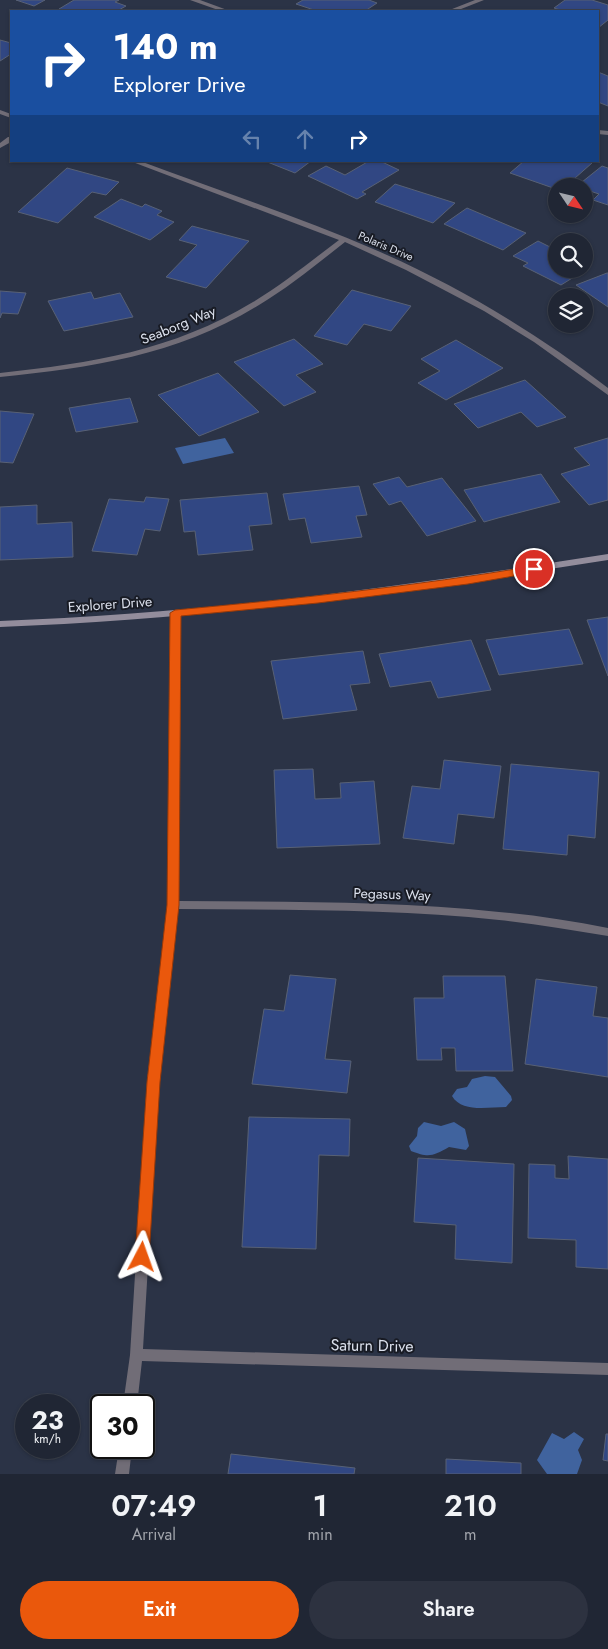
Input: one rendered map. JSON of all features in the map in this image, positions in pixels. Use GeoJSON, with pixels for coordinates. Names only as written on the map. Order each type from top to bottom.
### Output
{"type":"FeatureCollection","features":[{"type":"Feature","properties":{"kind":"street"},"geometry":{"type":"LineString","coordinates":[[193,0],[224,10]]}},
{"type":"Feature","properties":{"kind":"street"},"geometry":{"type":"LineString","coordinates":[[453,10],[481,0]]}},
{"type":"Feature","properties":{"kind":"street","name":"Polaris Drive"},"geometry":{"type":"LineString","coordinates":[[136,162],[343,240],[408,268],[482,306],[537,340],[608,392]]}},
{"type":"Feature","properties":{"kind":"street","name":"Seaborg Way"},"geometry":{"type":"LineString","coordinates":[[0,375],[108,362],[169,346],[202,332],[256,304],[343,240]]}},
{"type":"Feature","properties":{"kind":"street","name":"Explorer Drive"},"geometry":{"type":"LineString","coordinates":[[0,624],[175,613],[347,596],[468,580],[608,557]]}},
{"type":"Feature","properties":{"kind":"street"},"geometry":{"type":"LineString","coordinates":[[131,1394],[136,1354],[153,1082],[173,905],[175,613]]}},
{"type":"Feature","properties":{"kind":"street","name":"Pegasus Way"},"geometry":{"type":"LineString","coordinates":[[173,905],[414,908],[519,916],[608,932]]}},
{"type":"Feature","properties":{"kind":"street","name":"Saturn Drive"},"geometry":{"type":"LineString","coordinates":[[136,1354],[608,1369]]}},
{"type":"Feature","properties":{"kind":"street"},"geometry":{"type":"LineString","coordinates":[[122,1474],[124,1459]]}},
{"type":"Feature","properties":{"kind":"water"},"geometry":{"type":"Polygon","coordinates":[[[225,438],[234,453],[183,464],[175,448],[225,438]]]}},
{"type":"Feature","properties":{"kind":"water"},"geometry":{"type":"Polygon","coordinates":[[[485,1076],[495,1077],[511,1096],[512,1100],[506,1107],[469,1107],[462,1105],[452,1096],[457,1089],[467,1087],[472,1079],[485,1076]]]}},
{"type":"Feature","properties":{"kind":"water"},"geometry":{"type":"Polygon","coordinates":[[[424,1122],[441,1126],[454,1122],[465,1129],[469,1146],[466,1150],[449,1147],[431,1155],[422,1155],[411,1151],[409,1146],[417,1136],[418,1128],[424,1122]]]}},
{"type":"Feature","properties":{"kind":"water"},"geometry":{"type":"Polygon","coordinates":[[[574,1432],[584,1439],[578,1450],[582,1460],[577,1474],[547,1474],[537,1460],[552,1433],[564,1439],[574,1432]]]}},
{"type":"Feature","properties":{"kind":"building"},"geometry":{"type":"Polygon","coordinates":[[[16,0],[45,0],[34,6],[16,0]]]}},
{"type":"Feature","properties":{"kind":"building"},"geometry":{"type":"Polygon","coordinates":[[[74,0],[119,0],[115,2],[126,6],[119,10],[59,9],[74,0]]]}},
{"type":"Feature","properties":{"kind":"building"},"geometry":{"type":"Polygon","coordinates":[[[303,0],[369,0],[377,3],[366,10],[314,10],[296,4],[303,0]]]}},
{"type":"Feature","properties":{"kind":"building"},"geometry":{"type":"Polygon","coordinates":[[[565,0],[592,0],[608,5],[608,20],[599,27],[599,10],[561,10],[554,8],[565,0]]]}},
{"type":"Feature","properties":{"kind":"building"},"geometry":{"type":"Polygon","coordinates":[[[0,40],[10,43],[10,55],[0,61],[0,40]]]}},
{"type":"Feature","properties":{"kind":"building"},"geometry":{"type":"Polygon","coordinates":[[[599,72],[608,76],[608,106],[599,102],[599,72]]]}},
{"type":"Feature","properties":{"kind":"building"},"geometry":{"type":"Polygon","coordinates":[[[268,162],[310,162],[295,173],[268,162]]]}},
{"type":"Feature","properties":{"kind":"building"},"geometry":{"type":"Polygon","coordinates":[[[367,162],[382,162],[399,170],[362,192],[366,194],[357,199],[308,176],[326,166],[345,175],[367,162]]]}},
{"type":"Feature","properties":{"kind":"building"},"geometry":{"type":"Polygon","coordinates":[[[523,162],[592,163],[575,178],[548,178],[548,186],[510,173],[523,162]]]}},
{"type":"Feature","properties":{"kind":"building"},"geometry":{"type":"Polygon","coordinates":[[[602,166],[608,168],[608,205],[593,200],[599,194],[593,192],[593,178],[587,178],[602,166]]]}},
{"type":"Feature","properties":{"kind":"building"},"geometry":{"type":"Polygon","coordinates":[[[67,168],[119,182],[106,195],[92,192],[58,223],[18,212],[67,168]]]}},
{"type":"Feature","properties":{"kind":"building"},"geometry":{"type":"Polygon","coordinates":[[[395,184],[455,203],[433,223],[375,202],[395,184]]]}},
{"type":"Feature","properties":{"kind":"building"},"geometry":{"type":"Polygon","coordinates":[[[121,199],[142,207],[145,204],[162,211],[157,215],[174,222],[150,240],[94,217],[121,199]]]}},
{"type":"Feature","properties":{"kind":"building"},"geometry":{"type":"Polygon","coordinates":[[[467,208],[526,233],[503,250],[444,224],[467,208]]]}},
{"type":"Feature","properties":{"kind":"building"},"geometry":{"type":"Polygon","coordinates":[[[192,226],[249,241],[206,288],[166,277],[197,245],[179,240],[192,226]]]}},
{"type":"Feature","properties":{"kind":"building"},"geometry":{"type":"Polygon","coordinates":[[[538,241],[548,246],[548,278],[572,278],[561,285],[523,266],[528,263],[513,256],[538,241]]]}},
{"type":"Feature","properties":{"kind":"building"},"geometry":{"type":"Polygon","coordinates":[[[608,273],[608,307],[593,297],[593,288],[580,288],[576,285],[608,273]]]}},
{"type":"Feature","properties":{"kind":"building"},"geometry":{"type":"Polygon","coordinates":[[[352,290],[411,306],[391,331],[364,324],[347,345],[314,336],[352,290]]]}},
{"type":"Feature","properties":{"kind":"building"},"geometry":{"type":"Polygon","coordinates":[[[0,291],[26,293],[18,314],[2,313],[0,318],[0,291]]]}},
{"type":"Feature","properties":{"kind":"building"},"geometry":{"type":"Polygon","coordinates":[[[91,292],[94,299],[120,293],[133,317],[64,331],[48,301],[91,292]]]}},
{"type":"Feature","properties":{"kind":"building"},"geometry":{"type":"Polygon","coordinates":[[[294,339],[323,364],[296,375],[316,392],[284,406],[234,362],[294,339]]]}},
{"type":"Feature","properties":{"kind":"building"},"geometry":{"type":"Polygon","coordinates":[[[456,340],[503,368],[446,400],[418,383],[440,371],[421,359],[456,340]]]}},
{"type":"Feature","properties":{"kind":"building"},"geometry":{"type":"Polygon","coordinates":[[[218,373],[259,412],[199,436],[158,395],[218,373]]]}},
{"type":"Feature","properties":{"kind":"building"},"geometry":{"type":"Polygon","coordinates":[[[525,380],[566,417],[537,427],[521,412],[478,428],[454,404],[525,380]]]}},
{"type":"Feature","properties":{"kind":"building"},"geometry":{"type":"Polygon","coordinates":[[[130,398],[138,422],[76,432],[69,408],[130,398]]]}},
{"type":"Feature","properties":{"kind":"building"},"geometry":{"type":"Polygon","coordinates":[[[0,411],[34,414],[13,463],[0,462],[0,411]]]}},
{"type":"Feature","properties":{"kind":"building"},"geometry":{"type":"Polygon","coordinates":[[[608,438],[608,500],[589,505],[561,474],[590,465],[574,448],[608,438]]]}},
{"type":"Feature","properties":{"kind":"building"},"geometry":{"type":"Polygon","coordinates":[[[541,474],[560,502],[484,522],[464,490],[541,474]]]}},
{"type":"Feature","properties":{"kind":"building"},"geometry":{"type":"Polygon","coordinates":[[[399,477],[407,487],[442,478],[476,521],[427,536],[401,501],[389,505],[373,484],[399,477]]]}},
{"type":"Feature","properties":{"kind":"building"},"geometry":{"type":"Polygon","coordinates":[[[359,486],[367,515],[356,516],[362,537],[311,543],[305,518],[289,520],[283,494],[359,486]]]}},
{"type":"Feature","properties":{"kind":"building"},"geometry":{"type":"Polygon","coordinates":[[[267,493],[272,524],[249,526],[253,550],[198,555],[195,531],[184,532],[180,500],[267,493]]]}},
{"type":"Feature","properties":{"kind":"building"},"geometry":{"type":"Polygon","coordinates":[[[146,497],[169,499],[160,531],[145,529],[137,555],[92,551],[109,499],[144,502],[146,497]]]}},
{"type":"Feature","properties":{"kind":"building"},"geometry":{"type":"Polygon","coordinates":[[[37,505],[37,524],[72,522],[73,557],[0,560],[0,507],[37,505]]]}},
{"type":"Feature","properties":{"kind":"building"},"geometry":{"type":"Polygon","coordinates":[[[608,617],[608,676],[587,620],[608,617]]]}},
{"type":"Feature","properties":{"kind":"building"},"geometry":{"type":"Polygon","coordinates":[[[569,629],[583,664],[499,675],[486,640],[569,629]]]}},
{"type":"Feature","properties":{"kind":"building"},"geometry":{"type":"Polygon","coordinates":[[[471,640],[491,690],[438,698],[431,681],[390,687],[379,654],[471,640]]]}},
{"type":"Feature","properties":{"kind":"building"},"geometry":{"type":"Polygon","coordinates":[[[363,651],[370,683],[350,685],[357,710],[283,719],[271,661],[363,651]]]}},
{"type":"Feature","properties":{"kind":"building"},"geometry":{"type":"Polygon","coordinates":[[[444,760],[501,766],[494,818],[458,814],[454,844],[403,838],[412,786],[440,789],[444,760]]]}},
{"type":"Feature","properties":{"kind":"building"},"geometry":{"type":"Polygon","coordinates":[[[511,764],[599,772],[595,838],[568,835],[567,855],[503,849],[511,764]]]}},
{"type":"Feature","properties":{"kind":"building"},"geometry":{"type":"Polygon","coordinates":[[[313,769],[315,799],[341,798],[340,783],[374,781],[380,844],[277,848],[274,770],[313,769]]]}},
{"type":"Feature","properties":{"kind":"building"},"geometry":{"type":"Polygon","coordinates":[[[290,975],[336,979],[325,1059],[351,1061],[347,1093],[252,1084],[264,1009],[284,1011],[290,975]]]}},
{"type":"Feature","properties":{"kind":"building"},"geometry":{"type":"Polygon","coordinates":[[[443,976],[505,976],[513,1071],[456,1071],[455,1048],[441,1048],[442,1060],[417,1060],[414,998],[444,998],[443,976]]]}},
{"type":"Feature","properties":{"kind":"building"},"geometry":{"type":"Polygon","coordinates":[[[536,979],[597,987],[593,1016],[608,1018],[608,1077],[525,1064],[536,979]]]}},
{"type":"Feature","properties":{"kind":"building"},"geometry":{"type":"Polygon","coordinates":[[[249,1117],[350,1119],[349,1156],[319,1155],[316,1249],[242,1247],[249,1117]]]}},
{"type":"Feature","properties":{"kind":"building"},"geometry":{"type":"Polygon","coordinates":[[[568,1156],[608,1159],[608,1269],[576,1267],[576,1240],[528,1238],[529,1164],[555,1165],[555,1178],[569,1179],[568,1156]]]}},
{"type":"Feature","properties":{"kind":"building"},"geometry":{"type":"Polygon","coordinates":[[[418,1158],[514,1164],[512,1263],[455,1259],[456,1225],[414,1222],[418,1158]]]}},
{"type":"Feature","properties":{"kind":"building"},"geometry":{"type":"Polygon","coordinates":[[[606,1434],[608,1434],[608,1461],[603,1460],[606,1434]]]}},
{"type":"Feature","properties":{"kind":"building"},"geometry":{"type":"Polygon","coordinates":[[[231,1454],[355,1468],[354,1474],[228,1474],[231,1454]]]}},
{"type":"Feature","properties":{"kind":"building"},"geometry":{"type":"Polygon","coordinates":[[[446,1459],[521,1463],[521,1474],[446,1474],[446,1459]]]}},
{"type":"Feature","properties":{"kind":"route"},"geometry":{"type":"LineString","coordinates":[[142,1257],[153,1082],[173,905],[175,613],[318,600],[468,580],[534,569]]}}]}
